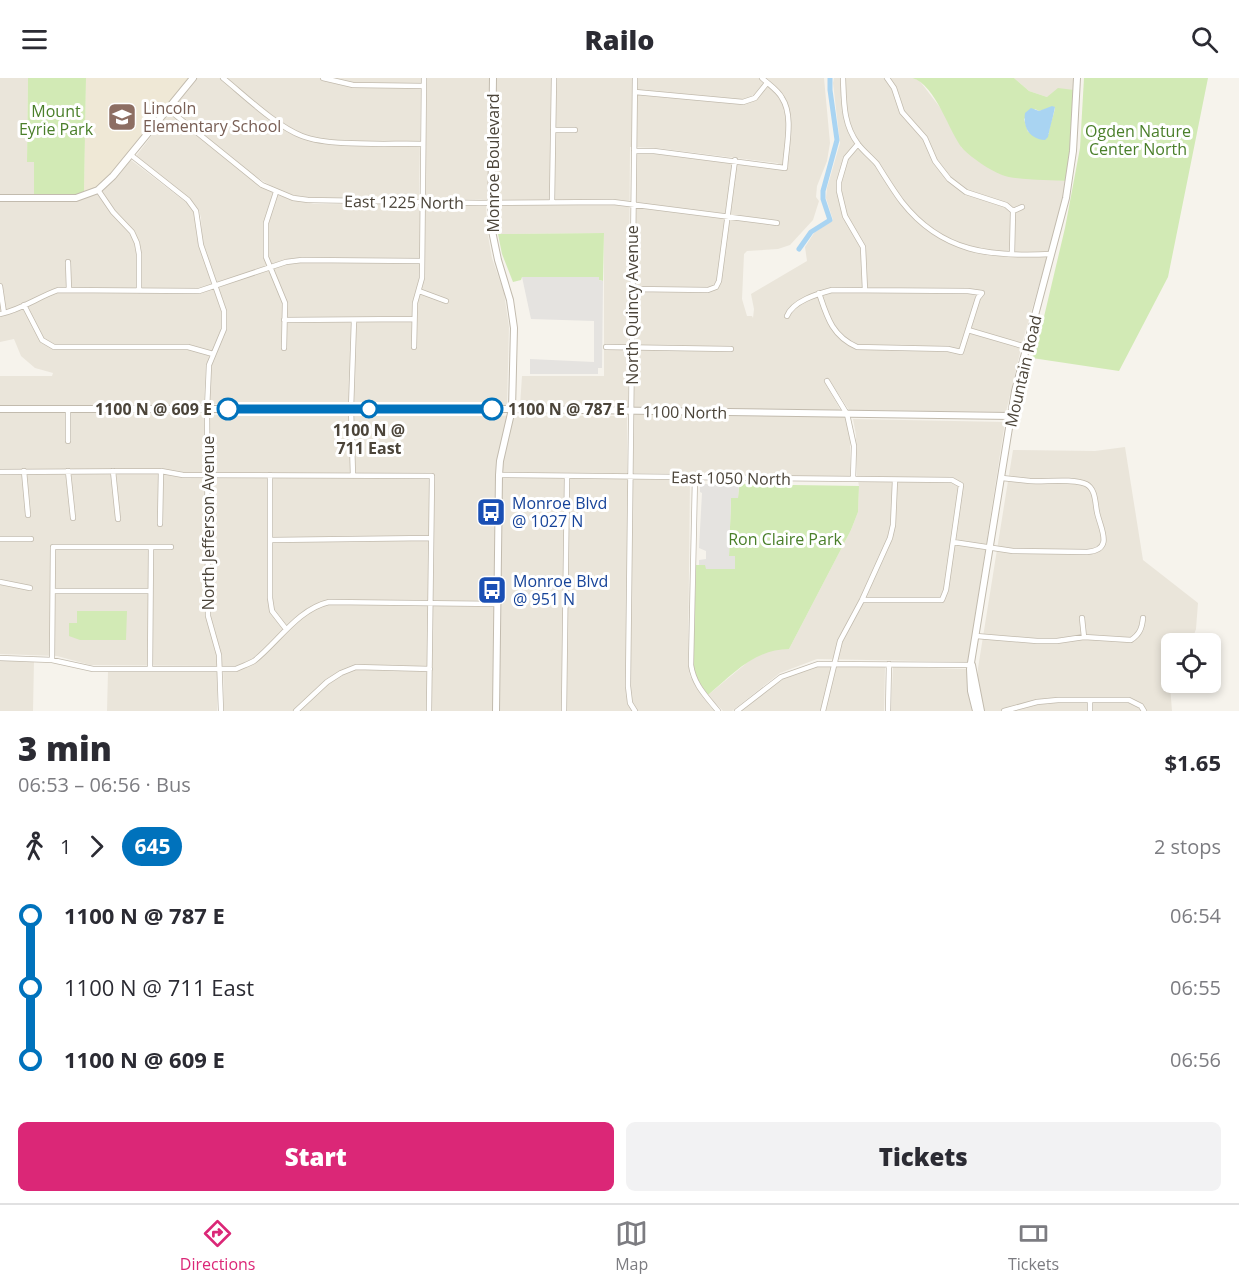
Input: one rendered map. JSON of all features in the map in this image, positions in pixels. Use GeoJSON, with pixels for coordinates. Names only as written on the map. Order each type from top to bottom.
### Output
{"type":"FeatureCollection","features":[{"type":"Feature","properties":{"kind":"street"},"geometry":{"type":"LineString","coordinates":[[0,198],[76,198],[98,190],[131,155],[193,78]]}},
{"type":"Feature","properties":{"kind":"street"},"geometry":{"type":"LineString","coordinates":[[223,78],[285,127],[303,136],[334,142],[423,144]]}},
{"type":"Feature","properties":{"kind":"street"},"geometry":{"type":"LineString","coordinates":[[323,78],[353,85],[424,86]]}},
{"type":"Feature","properties":{"kind":"street"},"geometry":{"type":"LineString","coordinates":[[414,347],[415,303],[422,278],[424,78]]}},
{"type":"Feature","properties":{"kind":"street","name":"Monroe Boulevard"},"geometry":{"type":"LineString","coordinates":[[493,78],[491,203],[493,242],[510,300],[514,328],[512,409],[499,475],[496,711]]}},
{"type":"Feature","properties":{"kind":"street"},"geometry":{"type":"LineString","coordinates":[[552,202],[554,78]]}},
{"type":"Feature","properties":{"kind":"street","name":"North Quincy Avenue"},"geometry":{"type":"LineString","coordinates":[[635,78],[628,686],[630,703],[635,711]]}},
{"type":"Feature","properties":{"kind":"street"},"geometry":{"type":"LineString","coordinates":[[634,151],[654,150],[785,168],[788,119],[786,105],[781,96],[762,78]]}},
{"type":"Feature","properties":{"kind":"street"},"geometry":{"type":"LineString","coordinates":[[843,78],[845,118],[858,144],[875,162],[909,210],[935,234],[957,246],[992,254],[1051,254]]}},
{"type":"Feature","properties":{"kind":"street"},"geometry":{"type":"LineString","coordinates":[[887,78],[894,88],[902,112],[925,138],[935,161],[949,179],[966,192],[1006,205],[1013,211]]}},
{"type":"Feature","properties":{"kind":"street","name":"Mountain Road"},"geometry":{"type":"LineString","coordinates":[[976,711],[970,691],[970,669],[1015,391],[1070,177],[1077,78]]}},
{"type":"Feature","properties":{"kind":"street"},"geometry":{"type":"LineString","coordinates":[[635,92],[743,102],[755,98],[768,83]]}},
{"type":"Feature","properties":{"kind":"street","name":"East 1225 North"},"geometry":{"type":"LineString","coordinates":[[168,109],[262,185],[276,192],[308,200],[633,204],[777,224]]}},
{"type":"Feature","properties":{"kind":"street"},"geometry":{"type":"LineString","coordinates":[[554,130],[575,130]]}},
{"type":"Feature","properties":{"kind":"street"},"geometry":{"type":"LineString","coordinates":[[858,144],[846,158],[839,182],[839,191],[845,216],[863,247],[865,290]]}},
{"type":"Feature","properties":{"kind":"street","name":"North Jefferson Avenue"},"geometry":{"type":"LineString","coordinates":[[131,155],[188,200],[196,212],[201,245],[224,311],[225,320],[221,339],[213,354],[207,374],[208,616],[219,655],[221,711]]}},
{"type":"Feature","properties":{"kind":"street"},"geometry":{"type":"LineString","coordinates":[[634,289],[708,290],[716,287],[719,281],[735,160]]}},
{"type":"Feature","properties":{"kind":"street"},"geometry":{"type":"LineString","coordinates":[[98,190],[113,212],[132,232],[137,243],[139,291]]}},
{"type":"Feature","properties":{"kind":"street"},"geometry":{"type":"LineString","coordinates":[[276,192],[266,223],[266,257],[285,303],[284,348]]}},
{"type":"Feature","properties":{"kind":"street"},"geometry":{"type":"LineString","coordinates":[[1013,211],[1022,207]]}},
{"type":"Feature","properties":{"kind":"street"},"geometry":{"type":"LineString","coordinates":[[1012,254],[1013,211]]}},
{"type":"Feature","properties":{"kind":"street"},"geometry":{"type":"LineString","coordinates":[[0,286],[2,314],[58,290],[199,291],[286,262],[302,260],[421,261]]}},
{"type":"Feature","properties":{"kind":"street"},"geometry":{"type":"LineString","coordinates":[[68,262],[69,291]]}},
{"type":"Feature","properties":{"kind":"street"},"geometry":{"type":"LineString","coordinates":[[787,316],[790,309],[819,293],[832,290],[982,293],[978,298],[961,352],[948,349],[857,347],[848,343],[832,328],[819,293]]}},
{"type":"Feature","properties":{"kind":"street"},"geometry":{"type":"LineString","coordinates":[[419,291],[446,301]]}},
{"type":"Feature","properties":{"kind":"street"},"geometry":{"type":"LineString","coordinates":[[24,305],[42,340],[54,347],[188,347],[213,354]]}},
{"type":"Feature","properties":{"kind":"street"},"geometry":{"type":"LineString","coordinates":[[284,320],[414,319]]}},
{"type":"Feature","properties":{"kind":"street"},"geometry":{"type":"LineString","coordinates":[[353,476],[351,409],[354,320]]}},
{"type":"Feature","properties":{"kind":"street"},"geometry":{"type":"LineString","coordinates":[[968,330],[1026,346]]}},
{"type":"Feature","properties":{"kind":"street"},"geometry":{"type":"LineString","coordinates":[[606,347],[731,349]]}},
{"type":"Feature","properties":{"kind":"street"},"geometry":{"type":"LineString","coordinates":[[827,381],[847,414],[854,446],[853,479]]}},
{"type":"Feature","properties":{"kind":"street","name":"1100 North"},"geometry":{"type":"LineString","coordinates":[[0,409],[512,409],[1011,416]]}},
{"type":"Feature","properties":{"kind":"street"},"geometry":{"type":"LineString","coordinates":[[68,409],[68,441]]}},
{"type":"Feature","properties":{"kind":"street"},"geometry":{"type":"LineString","coordinates":[[24,471],[28,515]]}},
{"type":"Feature","properties":{"kind":"street"},"geometry":{"type":"LineString","coordinates":[[68,471],[73,518]]}},
{"type":"Feature","properties":{"kind":"street"},"geometry":{"type":"LineString","coordinates":[[113,471],[118,519]]}},
{"type":"Feature","properties":{"kind":"street"},"geometry":{"type":"LineString","coordinates":[[160,524],[161,471]]}},
{"type":"Feature","properties":{"kind":"street"},"geometry":{"type":"LineString","coordinates":[[0,472],[161,471],[183,475],[432,476],[429,711]]}},
{"type":"Feature","properties":{"kind":"street"},"geometry":{"type":"LineString","coordinates":[[270,475],[270,598],[272,611],[286,629]]}},
{"type":"Feature","properties":{"kind":"street","name":"East 1050 North"},"geometry":{"type":"LineString","coordinates":[[499,475],[952,480],[961,485],[953,542]]}},
{"type":"Feature","properties":{"kind":"street"},"geometry":{"type":"LineString","coordinates":[[564,711],[567,476]]}},
{"type":"Feature","properties":{"kind":"street"},"geometry":{"type":"LineString","coordinates":[[694,477],[693,676],[698,687],[718,711]]}},
{"type":"Feature","properties":{"kind":"street"},"geometry":{"type":"LineString","coordinates":[[862,600],[942,600],[946,590],[953,542],[1013,551],[1087,552],[1096,550],[1104,541],[1104,532],[1094,494],[1089,485],[1081,482],[1002,478]]}},
{"type":"Feature","properties":{"kind":"street"},"geometry":{"type":"LineString","coordinates":[[823,711],[840,641],[862,600],[890,538],[893,525],[895,480]]}},
{"type":"Feature","properties":{"kind":"street"},"geometry":{"type":"LineString","coordinates":[[271,540],[431,538]]}},
{"type":"Feature","properties":{"kind":"street"},"geometry":{"type":"LineString","coordinates":[[0,539],[31,539]]}},
{"type":"Feature","properties":{"kind":"street"},"geometry":{"type":"LineString","coordinates":[[52,660],[53,547],[171,547]]}},
{"type":"Feature","properties":{"kind":"street"},"geometry":{"type":"LineString","coordinates":[[150,669],[151,547]]}},
{"type":"Feature","properties":{"kind":"street"},"geometry":{"type":"LineString","coordinates":[[0,582],[30,588]]}},
{"type":"Feature","properties":{"kind":"street"},"geometry":{"type":"LineString","coordinates":[[53,591],[150,591]]}},
{"type":"Feature","properties":{"kind":"street"},"geometry":{"type":"LineString","coordinates":[[0,657],[52,660],[93,669],[237,669],[253,662],[286,629],[318,605],[329,602],[498,604]]}},
{"type":"Feature","properties":{"kind":"street"},"geometry":{"type":"LineString","coordinates":[[1082,618],[1084,637]]}},
{"type":"Feature","properties":{"kind":"street"},"geometry":{"type":"LineString","coordinates":[[976,636],[1037,641],[1084,637],[1131,640],[1142,629],[1143,618]]}},
{"type":"Feature","properties":{"kind":"street"},"geometry":{"type":"LineString","coordinates":[[737,711],[782,677],[818,664],[972,665]]}},
{"type":"Feature","properties":{"kind":"street"},"geometry":{"type":"LineString","coordinates":[[888,711],[890,664]]}},
{"type":"Feature","properties":{"kind":"street","name":"Mountain Road"},"geometry":{"type":"LineString","coordinates":[[972,665],[981,711]]}},
{"type":"Feature","properties":{"kind":"street"},"geometry":{"type":"LineString","coordinates":[[296,711],[327,682],[356,667],[430,669]]}},
{"type":"Feature","properties":{"kind":"street"},"geometry":{"type":"LineString","coordinates":[[1004,711],[1037,702],[1090,700],[1129,700],[1141,706],[1144,711]]}},
{"type":"Feature","properties":{"kind":"street"},"geometry":{"type":"LineString","coordinates":[[1090,700],[1090,711]]}},
{"type":"Feature","properties":{"kind":"shaded area"},"geometry":{"type":"Polygon","coordinates":[[[0,78],[28,78],[27,161],[34,162],[34,196],[0,195],[0,78]]]}},
{"type":"Feature","properties":{"kind":"shaded area","name":"Lincoln Elementary School"},"geometry":{"type":"Polygon","coordinates":[[[86,78],[189,78],[102,184],[84,193],[86,78]]]}},
{"type":"Feature","properties":{"kind":"shaded area"},"geometry":{"type":"Polygon","coordinates":[[[196,78],[421,78],[419,200],[296,196],[276,189],[258,178],[255,181],[277,195],[314,204],[486,205],[487,230],[492,258],[504,293],[509,327],[507,405],[210,404],[211,362],[227,326],[226,310],[202,241],[199,210],[136,156],[196,78]]]}},
{"type":"Feature","properties":{"kind":"shaded area"},"geometry":{"type":"Polygon","coordinates":[[[427,78],[824,78],[830,143],[827,161],[817,186],[816,197],[819,201],[813,220],[790,245],[778,249],[747,251],[744,254],[742,299],[747,316],[753,318],[751,294],[807,261],[805,247],[814,233],[833,220],[826,198],[840,143],[834,78],[912,78],[919,80],[945,114],[962,148],[1003,175],[1067,181],[1023,340],[1006,412],[849,410],[830,381],[824,381],[848,427],[850,477],[633,473],[636,153],[787,168],[777,163],[656,148],[630,147],[628,407],[520,406],[522,376],[604,376],[604,233],[498,234],[497,200],[425,199],[427,78]]]}},
{"type":"Feature","properties":{"kind":"shaded area"},"geometry":{"type":"Polygon","coordinates":[[[1014,78],[1075,78],[1074,90],[1047,97],[1029,91],[1014,78]]]}},
{"type":"Feature","properties":{"kind":"shaded area"},"geometry":{"type":"Polygon","coordinates":[[[131,160],[187,203],[195,212],[197,238],[222,313],[221,334],[206,364],[204,404],[175,404],[175,415],[627,416],[627,479],[690,480],[688,661],[690,676],[714,711],[224,711],[223,666],[90,665],[57,656],[0,654],[0,376],[52,376],[53,373],[35,368],[21,356],[14,339],[0,342],[0,201],[67,202],[84,198],[104,189],[131,160]]]}},
{"type":"Feature","properties":{"kind":"shaded area"},"geometry":{"type":"Polygon","coordinates":[[[522,277],[599,277],[599,280],[603,281],[602,368],[598,368],[598,374],[530,374],[530,359],[594,362],[594,321],[531,319],[522,277]]]}},
{"type":"Feature","properties":{"kind":"shaded area"},"geometry":{"type":"Polygon","coordinates":[[[853,419],[1005,422],[968,662],[817,659],[780,673],[732,711],[723,711],[708,695],[762,653],[776,649],[789,649],[851,530],[858,512],[859,486],[853,419]]]}},
{"type":"Feature","properties":{"kind":"shaded area"},"geometry":{"type":"Polygon","coordinates":[[[1125,447],[1143,560],[1198,603],[1195,633],[1161,633],[1161,693],[1171,693],[1172,711],[983,711],[978,685],[978,668],[1013,450],[1095,451],[1125,447]]]}},
{"type":"Feature","properties":{"kind":"shaded area"},"geometry":{"type":"Polygon","coordinates":[[[700,484],[739,484],[738,498],[731,498],[729,556],[735,556],[735,569],[706,569],[705,565],[699,565],[699,560],[706,559],[706,551],[699,548],[702,493],[700,484]]]}},
{"type":"Feature","properties":{"kind":"shaded area"},"geometry":{"type":"Polygon","coordinates":[[[0,660],[34,660],[33,711],[0,711],[0,660]]]}},
{"type":"Feature","properties":{"kind":"shaded area"},"geometry":{"type":"Polygon","coordinates":[[[820,666],[885,667],[884,711],[741,711],[781,679],[801,670],[820,666]]]}},
{"type":"Feature","properties":{"kind":"shaded area"},"geometry":{"type":"Polygon","coordinates":[[[893,667],[967,669],[967,688],[972,711],[891,711],[893,667]]]}},
{"type":"Feature","properties":{"kind":"shaded area"},"geometry":{"type":"Polygon","coordinates":[[[108,671],[217,672],[217,711],[107,711],[108,671]]]}},
{"type":"Feature","properties":{"kind":"green space","name":"Mount Eyrie Park"},"geometry":{"type":"Polygon","coordinates":[[[28,78],[86,78],[84,193],[75,196],[34,196],[34,162],[27,162],[28,78]]]}},
{"type":"Feature","properties":{"kind":"green space"},"geometry":{"type":"Polygon","coordinates":[[[912,78],[1014,78],[1029,91],[1047,97],[1058,88],[1074,90],[1067,181],[1008,177],[981,164],[963,149],[935,99],[921,82],[912,78]],[[1055,107],[1039,111],[1035,109],[1024,119],[1028,132],[1049,134],[1055,107]]]}},
{"type":"Feature","properties":{"kind":"green space","name":"Ogden Nature Center North"},"geometry":{"type":"Polygon","coordinates":[[[1084,78],[1208,78],[1168,277],[1119,371],[1032,358],[1065,228],[1080,148],[1084,78]]]}},
{"type":"Feature","properties":{"kind":"green space"},"geometry":{"type":"Polygon","coordinates":[[[604,233],[603,281],[599,280],[599,277],[522,277],[521,280],[513,282],[502,254],[498,234],[604,233]]]}},
{"type":"Feature","properties":{"kind":"green space","name":"Ron Claire Park"},"geometry":{"type":"Polygon","coordinates":[[[739,484],[859,486],[858,512],[851,530],[789,649],[777,650],[755,658],[708,695],[695,676],[693,666],[696,565],[706,565],[706,568],[729,556],[731,498],[738,498],[739,484]]]}},
{"type":"Feature","properties":{"kind":"green space"},"geometry":{"type":"Polygon","coordinates":[[[77,611],[127,611],[126,640],[80,640],[69,636],[69,623],[77,623],[77,611]]]}},
{"type":"Feature","properties":{"kind":"water"},"geometry":{"type":"Polygon","coordinates":[[[1055,107],[1048,137],[1045,140],[1031,135],[1026,127],[1025,113],[1031,108],[1039,111],[1055,107]]]}},
{"type":"Feature","properties":{"kind":"waterway"},"geometry":{"type":"LineString","coordinates":[[799,249],[811,232],[830,220],[823,199],[823,191],[837,140],[830,78]]}},
{"type":"Feature","properties":{"kind":"bus line","name":"645"},"geometry":{"type":"LineString","coordinates":[[228,409],[492,409]]}},
{"type":"Feature","properties":{"kind":"place","name":"Lincoln Elementary School"},"geometry":{"type":"Point","coordinates":[122,117]}},
{"type":"Feature","properties":{"kind":"place","name":"1100 N @ 609 E"},"geometry":{"type":"Point","coordinates":[228,409]}},
{"type":"Feature","properties":{"kind":"place","name":"1100 N @ 711 East"},"geometry":{"type":"Point","coordinates":[369,409]}},
{"type":"Feature","properties":{"kind":"place","name":"1100 N @ 787 E"},"geometry":{"type":"Point","coordinates":[492,409]}},
{"type":"Feature","properties":{"kind":"place","name":"Monroe Blvd @ 1027 N"},"geometry":{"type":"Point","coordinates":[491,512]}},
{"type":"Feature","properties":{"kind":"place","name":"Monroe Blvd @ 951 N"},"geometry":{"type":"Point","coordinates":[492,590]}}]}
